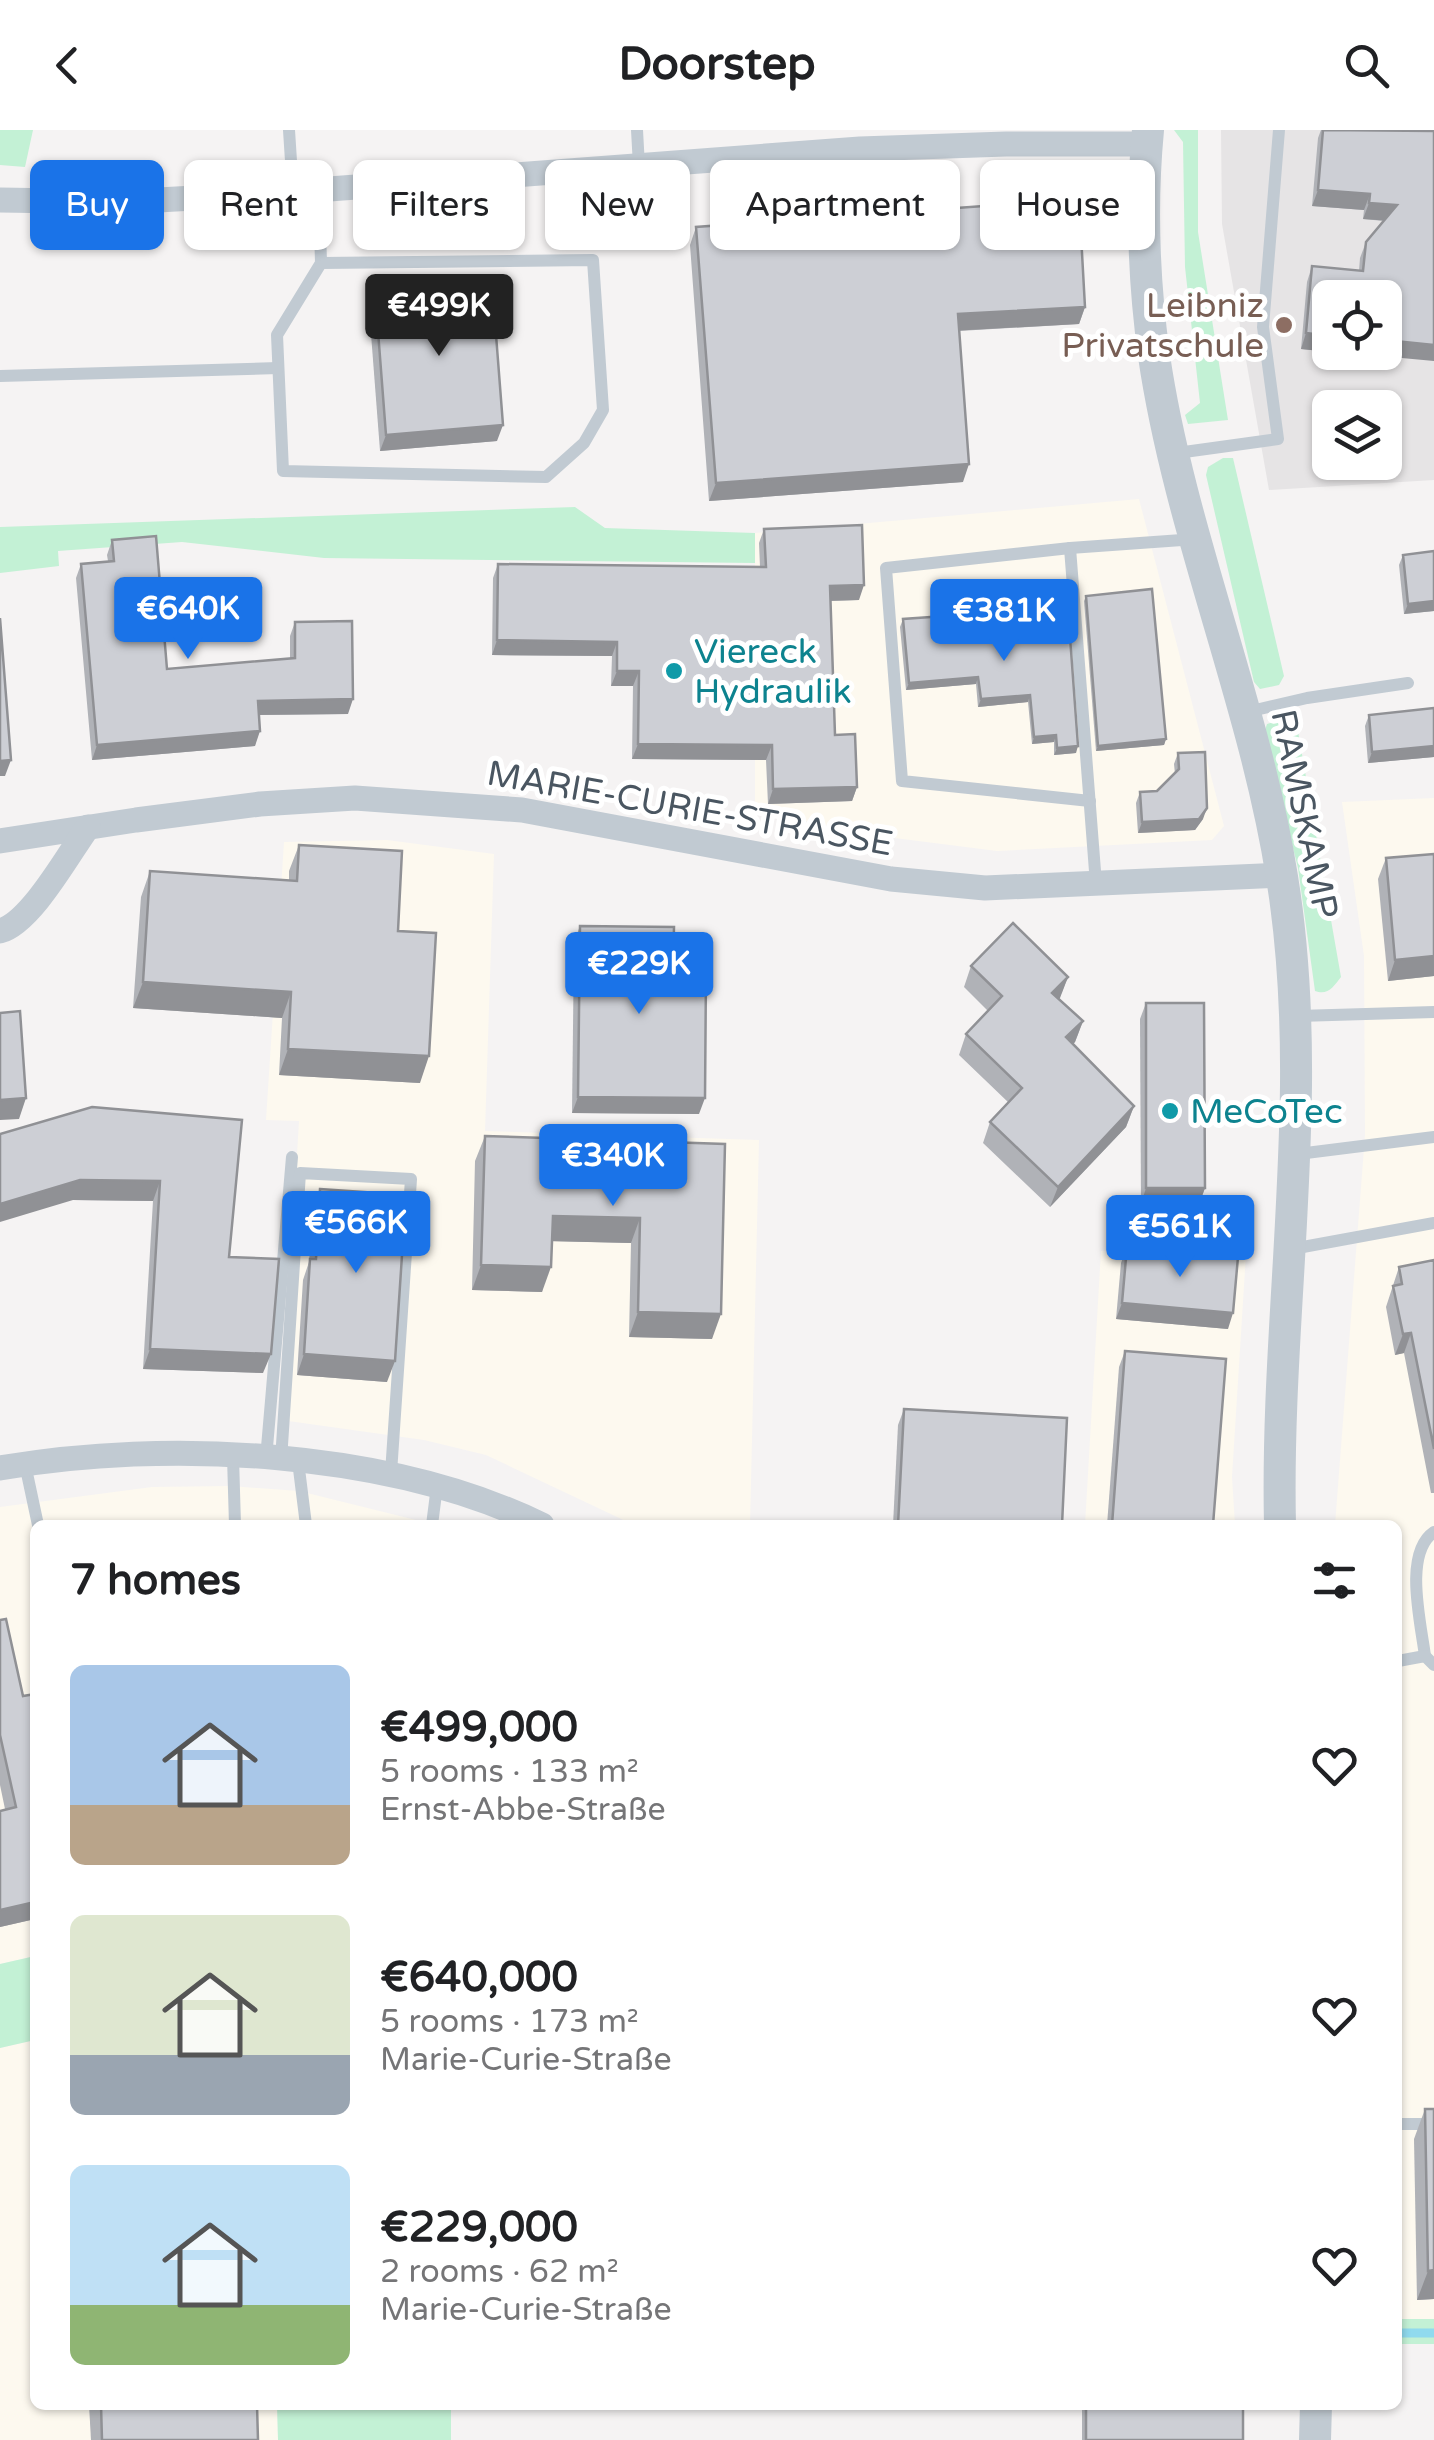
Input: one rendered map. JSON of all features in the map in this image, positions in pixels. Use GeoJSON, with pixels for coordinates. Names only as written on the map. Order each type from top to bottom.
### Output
{"type":"FeatureCollection","features":[{"type":"Feature","properties":{"kind":"street"},"geometry":{"type":"LineString","coordinates":[[690,162],[860,149],[1147,137]]}},
{"type":"Feature","properties":{"kind":"street","name":"RAMSKAMP"},"geometry":{"type":"LineString","coordinates":[[1147,137],[1145,253],[1154,354],[1174,454],[1244,713],[1282,875],[1292,948],[1295,1154],[1280,1520]]}},
{"type":"Feature","properties":{"kind":"street"},"geometry":{"type":"LineString","coordinates":[[333,189],[545,173]]}},
{"type":"Feature","properties":{"kind":"street"},"geometry":{"type":"LineString","coordinates":[[0,200],[123,202],[184,198]]}},
{"type":"Feature","properties":{"kind":"street","name":"MARIE-CURIE-STRASSE"},"geometry":{"type":"LineString","coordinates":[[0,842],[260,804],[355,798],[522,810],[890,880],[985,888],[1282,875]]}},
{"type":"Feature","properties":{"kind":"street"},"geometry":{"type":"LineString","coordinates":[[0,930],[24,916],[88,827]]}},
{"type":"Feature","properties":{"kind":"street"},"geometry":{"type":"LineString","coordinates":[[12,1466],[113,1454],[282,1460],[390,1473],[529,1520]]}},
{"type":"Feature","properties":{"kind":"street"},"geometry":{"type":"LineString","coordinates":[[1315,2440],[1316,2410]]}},
{"type":"Feature","properties":{"kind":"lane"},"geometry":{"type":"LineString","coordinates":[[289,130],[297,160]]}},
{"type":"Feature","properties":{"kind":"lane"},"geometry":{"type":"LineString","coordinates":[[637,130],[639,160]]}},
{"type":"Feature","properties":{"kind":"lane"},"geometry":{"type":"LineString","coordinates":[[1174,454],[1278,439],[1263,327],[1279,130]]}},
{"type":"Feature","properties":{"kind":"lane"},"geometry":{"type":"LineString","coordinates":[[317,250],[320,263],[276,335],[284,471],[546,477],[584,443],[603,410],[593,260],[320,263]]}},
{"type":"Feature","properties":{"kind":"lane"},"geometry":{"type":"LineString","coordinates":[[0,376],[278,368]]}},
{"type":"Feature","properties":{"kind":"lane"},"geometry":{"type":"LineString","coordinates":[[1090,801],[902,780],[886,568],[1070,548],[1196,540]]}},
{"type":"Feature","properties":{"kind":"lane"},"geometry":{"type":"LineString","coordinates":[[1070,548],[1096,884]]}},
{"type":"Feature","properties":{"kind":"lane"},"geometry":{"type":"LineString","coordinates":[[1244,713],[1306,698],[1408,683]]}},
{"type":"Feature","properties":{"kind":"lane"},"geometry":{"type":"LineString","coordinates":[[1295,1016],[1434,1012]]}},
{"type":"Feature","properties":{"kind":"lane"},"geometry":{"type":"LineString","coordinates":[[1295,1154],[1434,1137]]}},
{"type":"Feature","properties":{"kind":"lane"},"geometry":{"type":"LineString","coordinates":[[292,1157],[282,1460],[304,1520]]}},
{"type":"Feature","properties":{"kind":"lane"},"geometry":{"type":"LineString","coordinates":[[282,1460],[300,1174],[411,1179],[390,1473]]}},
{"type":"Feature","properties":{"kind":"lane"},"geometry":{"type":"LineString","coordinates":[[1290,1250],[1434,1223]]}},
{"type":"Feature","properties":{"kind":"lane"},"geometry":{"type":"LineString","coordinates":[[233,1457],[235,1520]]}},
{"type":"Feature","properties":{"kind":"lane"},"geometry":{"type":"LineString","coordinates":[[12,1466],[36,1520]]}},
{"type":"Feature","properties":{"kind":"lane"},"geometry":{"type":"LineString","coordinates":[[433,1520],[437,1486]]}},
{"type":"Feature","properties":{"kind":"lane"},"geometry":{"type":"LineString","coordinates":[[1402,1661],[1430,1660],[1417,1592],[1417,1555],[1425,1538],[1434,1532]]}},
{"type":"Feature","properties":{"kind":"lane"},"geometry":{"type":"LineString","coordinates":[[1402,2124],[1434,2124]]}},
{"type":"Feature","properties":{"kind":"shaded area","name":"Leibniz Privatschule"},"geometry":{"type":"Polygon","coordinates":[[[1221,130],[1434,130],[1434,480],[1269,490],[1222,224],[1221,130]]]}},
{"type":"Feature","properties":{"kind":"shaded area"},"geometry":{"type":"Polygon","coordinates":[[[1139,499],[1224,826],[1212,840],[997,851],[871,835],[755,810],[755,533],[1139,499]]]}},
{"type":"Feature","properties":{"kind":"shaded area"},"geometry":{"type":"Polygon","coordinates":[[[1434,798],[1434,2319],[1402,2319],[1402,1520],[1335,1520],[1365,1135],[1364,956],[1342,802],[1434,798]]]}},
{"type":"Feature","properties":{"kind":"shaded area"},"geometry":{"type":"Polygon","coordinates":[[[387,840],[494,854],[485,1131],[759,1140],[750,1520],[623,1520],[486,1455],[424,1440],[281,1420],[299,1121],[266,1120],[284,842],[387,840]]]}},
{"type":"Feature","properties":{"kind":"shaded area"},"geometry":{"type":"Polygon","coordinates":[[[1101,1251],[1246,1254],[1232,1477],[1235,1520],[1085,1520],[1101,1251]]]}},
{"type":"Feature","properties":{"kind":"shaded area"},"geometry":{"type":"Polygon","coordinates":[[[230,1486],[299,1491],[416,1520],[30,1520],[30,1957],[0,1964],[0,1507],[152,1487],[230,1486]]]}},
{"type":"Feature","properties":{"kind":"shaded area"},"geometry":{"type":"Polygon","coordinates":[[[30,2041],[30,2410],[277,2410],[278,2440],[0,2440],[0,2048],[30,2041]]]}},
{"type":"Feature","properties":{"kind":"green space"},"geometry":{"type":"Polygon","coordinates":[[[0,130],[33,130],[25,167],[0,165],[0,130]]]}},
{"type":"Feature","properties":{"kind":"green space"},"geometry":{"type":"Polygon","coordinates":[[[1174,130],[1198,130],[1198,232],[1228,420],[1188,424],[1185,415],[1200,403],[1185,267],[1183,142],[1174,130]]]}},
{"type":"Feature","properties":{"kind":"green space"},"geometry":{"type":"Polygon","coordinates":[[[1223,458],[1233,458],[1284,676],[1279,685],[1260,689],[1254,682],[1206,475],[1208,467],[1223,458]]]}},
{"type":"Feature","properties":{"kind":"green space"},"geometry":{"type":"Polygon","coordinates":[[[575,507],[605,528],[755,533],[755,563],[324,558],[182,542],[58,551],[59,566],[0,573],[0,527],[575,507]]]}},
{"type":"Feature","properties":{"kind":"green space"},"geometry":{"type":"Polygon","coordinates":[[[1286,718],[1296,720],[1341,977],[1324,992],[1315,991],[1298,868],[1264,733],[1267,724],[1286,718]]]}},
{"type":"Feature","properties":{"kind":"green space"},"geometry":{"type":"Polygon","coordinates":[[[30,1957],[30,2041],[0,2048],[0,1964],[30,1957]]]}},
{"type":"Feature","properties":{"kind":"green space"},"geometry":{"type":"Polygon","coordinates":[[[1402,2319],[1434,2319],[1434,2344],[1402,2344],[1402,2319]]]}},
{"type":"Feature","properties":{"kind":"green space"},"geometry":{"type":"Polygon","coordinates":[[[277,2410],[451,2410],[451,2440],[278,2440],[277,2410]]]}},
{"type":"Feature","properties":{"kind":"building"},"geometry":{"type":"Polygon","coordinates":[[[1323,130],[1434,131],[1434,345],[1402,342],[1402,280],[1312,280],[1312,334],[1306,333],[1312,266],[1363,271],[1366,242],[1397,205],[1369,203],[1370,194],[1318,190],[1323,130]]]}},
{"type":"Feature","properties":{"kind":"building"},"geometry":{"type":"Polygon","coordinates":[[[980,206],[980,250],[1082,250],[1085,307],[958,314],[969,464],[716,483],[696,227],[710,226],[710,250],[960,250],[960,208],[980,206]]]}},
{"type":"Feature","properties":{"kind":"building"},"geometry":{"type":"Polygon","coordinates":[[[492,283],[503,425],[386,435],[375,292],[492,283]]]}},
{"type":"Feature","properties":{"kind":"building"},"geometry":{"type":"Polygon","coordinates":[[[862,525],[864,585],[830,586],[835,735],[855,734],[857,787],[773,789],[772,745],[638,744],[639,671],[617,671],[617,642],[497,640],[498,564],[766,567],[764,529],[862,525]]]}},
{"type":"Feature","properties":{"kind":"building"},"geometry":{"type":"Polygon","coordinates":[[[156,536],[167,669],[295,658],[295,622],[352,621],[353,699],[258,701],[260,731],[97,745],[81,564],[114,561],[112,540],[156,536]]]}},
{"type":"Feature","properties":{"kind":"building"},"geometry":{"type":"Polygon","coordinates":[[[1434,551],[1434,601],[1408,604],[1403,555],[1434,551]]]}},
{"type":"Feature","properties":{"kind":"building"},"geometry":{"type":"Polygon","coordinates":[[[1152,589],[1166,739],[1098,746],[1086,596],[1152,589]]]}},
{"type":"Feature","properties":{"kind":"building"},"geometry":{"type":"Polygon","coordinates":[[[1067,596],[1078,746],[1057,748],[1056,735],[1034,737],[1030,695],[981,699],[978,677],[909,683],[903,619],[973,614],[975,638],[1025,634],[1023,620],[1045,618],[1043,598],[1067,596]]]}},
{"type":"Feature","properties":{"kind":"building"},"geometry":{"type":"Polygon","coordinates":[[[0,618],[11,760],[0,761],[0,618]]]}},
{"type":"Feature","properties":{"kind":"building"},"geometry":{"type":"Polygon","coordinates":[[[1434,708],[1434,746],[1372,752],[1369,715],[1434,708]]]}},
{"type":"Feature","properties":{"kind":"building"},"geometry":{"type":"Polygon","coordinates":[[[1205,752],[1207,808],[1199,819],[1142,822],[1140,792],[1157,791],[1179,769],[1178,753],[1205,752]]]}},
{"type":"Feature","properties":{"kind":"building"},"geometry":{"type":"Polygon","coordinates":[[[299,845],[402,851],[398,931],[436,933],[429,1056],[288,1049],[291,992],[143,982],[150,871],[297,881],[299,845]]]}},
{"type":"Feature","properties":{"kind":"building"},"geometry":{"type":"Polygon","coordinates":[[[1434,854],[1434,956],[1395,960],[1386,858],[1434,854]]]}},
{"type":"Feature","properties":{"kind":"building"},"geometry":{"type":"Polygon","coordinates":[[[1013,923],[1068,977],[1052,993],[1083,1021],[1066,1037],[1134,1106],[1058,1187],[990,1122],[1022,1088],[966,1034],[1002,996],[971,966],[1013,923]]]}},
{"type":"Feature","properties":{"kind":"building"},"geometry":{"type":"Polygon","coordinates":[[[580,926],[674,927],[673,970],[706,971],[705,1098],[578,1097],[580,926]]]}},
{"type":"Feature","properties":{"kind":"building","name":"MeCoTec"},"geometry":{"type":"Polygon","coordinates":[[[1146,1003],[1204,1003],[1205,1188],[1146,1188],[1146,1003]]]}},
{"type":"Feature","properties":{"kind":"building"},"geometry":{"type":"Polygon","coordinates":[[[20,1011],[26,1098],[0,1100],[0,1013],[20,1011]]]}},
{"type":"Feature","properties":{"kind":"building"},"geometry":{"type":"Polygon","coordinates":[[[92,1107],[242,1120],[229,1257],[279,1259],[271,1354],[150,1349],[160,1181],[80,1180],[0,1204],[0,1134],[92,1107]]]}},
{"type":"Feature","properties":{"kind":"building"},"geometry":{"type":"Polygon","coordinates":[[[485,1136],[725,1144],[721,1314],[638,1312],[640,1218],[553,1216],[551,1267],[481,1265],[485,1136]]]}},
{"type":"Feature","properties":{"kind":"building"},"geometry":{"type":"Polygon","coordinates":[[[320,1189],[406,1195],[395,1361],[304,1354],[310,1259],[316,1259],[320,1189]]]}},
{"type":"Feature","properties":{"kind":"building"},"geometry":{"type":"Polygon","coordinates":[[[1127,1247],[1238,1257],[1233,1313],[1122,1303],[1127,1247]]]}},
{"type":"Feature","properties":{"kind":"building"},"geometry":{"type":"Polygon","coordinates":[[[1434,1260],[1434,1449],[1411,1333],[1403,1334],[1393,1286],[1402,1284],[1399,1267],[1434,1260]]]}},
{"type":"Feature","properties":{"kind":"building"},"geometry":{"type":"Polygon","coordinates":[[[1125,1351],[1226,1359],[1213,1520],[1112,1520],[1125,1351]]]}},
{"type":"Feature","properties":{"kind":"building"},"geometry":{"type":"Polygon","coordinates":[[[904,1409],[1067,1418],[1062,1520],[898,1520],[904,1409]]]}},
{"type":"Feature","properties":{"kind":"building"},"geometry":{"type":"Polygon","coordinates":[[[6,1619],[23,1696],[30,1695],[30,1903],[0,1910],[0,1811],[16,1807],[0,1735],[0,1620],[6,1619]]]}},
{"type":"Feature","properties":{"kind":"building"},"geometry":{"type":"Polygon","coordinates":[[[1425,2109],[1434,2109],[1434,2270],[1428,2271],[1425,2109]]]}},
{"type":"Feature","properties":{"kind":"building"},"geometry":{"type":"Polygon","coordinates":[[[101,2410],[257,2410],[258,2440],[102,2440],[101,2410]]]}},
{"type":"Feature","properties":{"kind":"building"},"geometry":{"type":"Polygon","coordinates":[[[1086,2410],[1243,2410],[1243,2440],[1086,2440],[1086,2410]]]}},
{"type":"Feature","properties":{"kind":"waterway"},"geometry":{"type":"LineString","coordinates":[[1402,2333],[1434,2333]]}},
{"type":"Feature","properties":{"kind":"place","name":"Leibniz Privatschule"},"geometry":{"type":"Point","coordinates":[1284,325]}},
{"type":"Feature","properties":{"kind":"place","name":"Viereck Hydraulik"},"geometry":{"type":"Point","coordinates":[674,671]}},
{"type":"Feature","properties":{"kind":"place","name":"MeCoTec"},"geometry":{"type":"Point","coordinates":[1170,1111]}}]}
